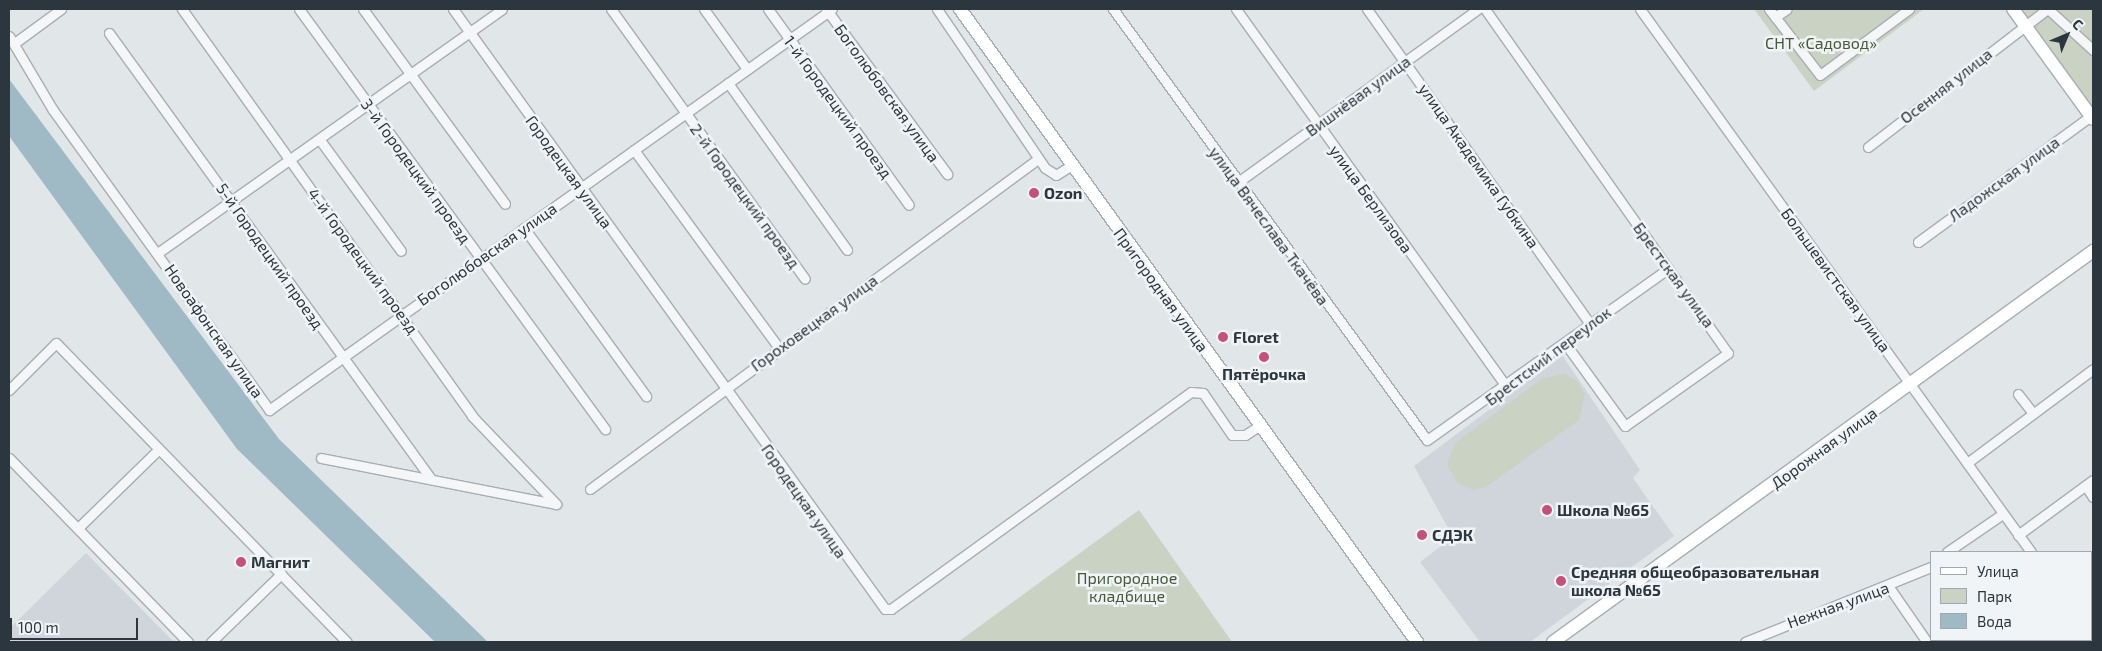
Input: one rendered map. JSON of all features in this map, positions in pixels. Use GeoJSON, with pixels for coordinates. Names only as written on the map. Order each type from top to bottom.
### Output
{"type":"FeatureCollection","features":[{"type":"Feature","properties":{"kind":"street"},"geometry":{"type":"LineString","coordinates":[[12,39],[61,9]]}},
{"type":"Feature","properties":{"kind":"street","name":"4-й Городецкий проезд"},"geometry":{"type":"LineString","coordinates":[[182,9],[402,314],[472,416],[556,504],[431,479]]}},
{"type":"Feature","properties":{"kind":"street","name":"3-й Городецкий проезд"},"geometry":{"type":"LineString","coordinates":[[299,9],[605,429]]}},
{"type":"Feature","properties":{"kind":"street"},"geometry":{"type":"LineString","coordinates":[[363,9],[505,204]]}},
{"type":"Feature","properties":{"kind":"street","name":"Городецкая улица"},"geometry":{"type":"LineString","coordinates":[[453,9],[580,188],[885,609],[891,609],[1191,392],[1203,393],[1232,435],[1245,435],[1259,426]]}},
{"type":"Feature","properties":{"kind":"street"},"geometry":{"type":"LineString","coordinates":[[159,252],[320,140],[502,9]]}},
{"type":"Feature","properties":{"kind":"street","name":"2-й Городецкий проезд"},"geometry":{"type":"LineString","coordinates":[[611,9],[805,279]]}},
{"type":"Feature","properties":{"kind":"street"},"geometry":{"type":"LineString","coordinates":[[704,9],[747,69]]}},
{"type":"Feature","properties":{"kind":"street","name":"1-й Городецкий проезд"},"geometry":{"type":"LineString","coordinates":[[768,9],[908,205]]}},
{"type":"Feature","properties":{"kind":"street"},"geometry":{"type":"LineString","coordinates":[[937,9],[1038,159],[1056,175],[1072,165]]}},
{"type":"Feature","properties":{"kind":"street","name":"Пригородная улица"},"geometry":{"type":"LineString","coordinates":[[960,9],[1259,426],[1417,642]]}},
{"type":"Feature","properties":{"kind":"street","name":"улица Вячеслава Ткачёва"},"geometry":{"type":"LineString","coordinates":[[1113,9],[1427,440]]}},
{"type":"Feature","properties":{"kind":"street","name":"улица Берлизова"},"geometry":{"type":"LineString","coordinates":[[1236,9],[1507,388]]}},
{"type":"Feature","properties":{"kind":"street","name":"улица Академика Губкина"},"geometry":{"type":"LineString","coordinates":[[1367,9],[1590,324]]}},
{"type":"Feature","properties":{"kind":"street","name":"Вишнёвая улица"},"geometry":{"type":"LineString","coordinates":[[1238,182],[1478,9]]}},
{"type":"Feature","properties":{"kind":"street","name":"Брестская улица"},"geometry":{"type":"LineString","coordinates":[[1485,9],[1668,268],[1728,349],[1726,357],[1625,426],[1565,343]]}},
{"type":"Feature","properties":{"kind":"street","name":"Большевистская улица"},"geometry":{"type":"LineString","coordinates":[[1640,9],[1912,384],[2001,515],[2029,551]]}},
{"type":"Feature","properties":{"kind":"street"},"geometry":{"type":"LineString","coordinates":[[1769,9],[1820,75],[1909,9]]}},
{"type":"Feature","properties":{"kind":"street"},"geometry":{"type":"LineString","coordinates":[[1776,17],[1787,9]]}},
{"type":"Feature","properties":{"kind":"street"},"geometry":{"type":"LineString","coordinates":[[2013,9],[2092,117]]}},
{"type":"Feature","properties":{"kind":"street"},"geometry":{"type":"LineString","coordinates":[[2048,9],[2093,50]]}},
{"type":"Feature","properties":{"kind":"street","name":"Осенняя улица"},"geometry":{"type":"LineString","coordinates":[[1868,148],[2024,24],[2033,23],[2048,9]]}},
{"type":"Feature","properties":{"kind":"street","name":"Боголюбовская улица"},"geometry":{"type":"LineString","coordinates":[[269,410],[829,10],[947,174]]}},
{"type":"Feature","properties":{"kind":"street","name":"5-й Городецкий проезд"},"geometry":{"type":"LineString","coordinates":[[109,33],[431,479]]}},
{"type":"Feature","properties":{"kind":"street","name":"Новоафонская улица"},"geometry":{"type":"LineString","coordinates":[[12,39],[53,110],[159,252],[269,410]]}},
{"type":"Feature","properties":{"kind":"street"},"geometry":{"type":"LineString","coordinates":[[728,83],[847,250]]}},
{"type":"Feature","properties":{"kind":"street","name":"Ладожская улица"},"geometry":{"type":"LineString","coordinates":[[1918,242],[2092,117]]}},
{"type":"Feature","properties":{"kind":"street"},"geometry":{"type":"LineString","coordinates":[[320,140],[401,251]]}},
{"type":"Feature","properties":{"kind":"street"},"geometry":{"type":"LineString","coordinates":[[634,150],[779,348]]}},
{"type":"Feature","properties":{"kind":"street","name":"Гороховецкая улица"},"geometry":{"type":"LineString","coordinates":[[590,489],[724,388],[1038,159]]}},
{"type":"Feature","properties":{"kind":"street"},"geometry":{"type":"LineString","coordinates":[[524,228],[646,396]]}},
{"type":"Feature","properties":{"kind":"street","name":"Дорожная улица"},"geometry":{"type":"LineString","coordinates":[[1553,642],[1670,553],[1912,384],[1982,338],[2092,254]]}},
{"type":"Feature","properties":{"kind":"street","name":"Брестский переулок"},"geometry":{"type":"LineString","coordinates":[[1427,440],[1507,388],[1590,324],[1668,268]]}},
{"type":"Feature","properties":{"kind":"street"},"geometry":{"type":"LineString","coordinates":[[9,390],[56,343],[347,642]]}},
{"type":"Feature","properties":{"kind":"street"},"geometry":{"type":"LineString","coordinates":[[1967,463],[2033,412],[2093,370]]}},
{"type":"Feature","properties":{"kind":"street"},"geometry":{"type":"LineString","coordinates":[[2018,394],[2033,412]]}},
{"type":"Feature","properties":{"kind":"street"},"geometry":{"type":"LineString","coordinates":[[78,528],[159,449]]}},
{"type":"Feature","properties":{"kind":"street"},"geometry":{"type":"LineString","coordinates":[[9,458],[188,642]]}},
{"type":"Feature","properties":{"kind":"street"},"geometry":{"type":"LineString","coordinates":[[321,458],[431,479]]}},
{"type":"Feature","properties":{"kind":"street"},"geometry":{"type":"LineString","coordinates":[[2018,535],[2089,483],[2093,497]]}},
{"type":"Feature","properties":{"kind":"street"},"geometry":{"type":"LineString","coordinates":[[1948,551],[2001,515]]}},
{"type":"Feature","properties":{"kind":"street","name":"Нежная улица"},"geometry":{"type":"LineString","coordinates":[[1745,642],[1853,596],[1889,586],[1930,567]]}},
{"type":"Feature","properties":{"kind":"street"},"geometry":{"type":"LineString","coordinates":[[211,642],[281,574]]}},
{"type":"Feature","properties":{"kind":"street"},"geometry":{"type":"LineString","coordinates":[[1889,586],[1927,642]]}},
{"type":"Feature","properties":{"kind":"shaded area","name":"Школа №65"},"geometry":{"type":"Polygon","coordinates":[[[1562,355],[1640,470],[1633,478],[1674,536],[1530,642],[1480,642],[1420,562],[1453,537],[1414,466],[1562,355]]]}},
{"type":"Feature","properties":{"kind":"shaded area"},"geometry":{"type":"Polygon","coordinates":[[[86,553],[174,642],[9,642],[9,629],[86,553]]]}},
{"type":"Feature","properties":{"kind":"green space","name":"СНТ «Садовод»"},"geometry":{"type":"Polygon","coordinates":[[[1754,9],[1924,9],[1814,91],[1754,9]]]}},
{"type":"Feature","properties":{"kind":"green space"},"geometry":{"type":"Polygon","coordinates":[[[2013,9],[2093,9],[2093,119],[2013,9]]]}},
{"type":"Feature","properties":{"kind":"green space"},"geometry":{"type":"Polygon","coordinates":[[[1565,374],[1577,381],[1585,395],[1579,420],[1486,487],[1473,490],[1457,482],[1447,464],[1455,443],[1543,378],[1565,374]]]}},
{"type":"Feature","properties":{"kind":"green space","name":"Пригородное кладбище"},"geometry":{"type":"Polygon","coordinates":[[[1139,510],[1232,642],[958,642],[1139,510]]]}},
{"type":"Feature","properties":{"kind":"water"},"geometry":{"type":"Polygon","coordinates":[[[9,79],[279,439],[488,642],[435,642],[237,449],[9,136],[9,79]]]}},
{"type":"Feature","properties":{"kind":"place","name":"Ozon"},"geometry":{"type":"Point","coordinates":[1034,193]}},
{"type":"Feature","properties":{"kind":"place","name":"Floret"},"geometry":{"type":"Point","coordinates":[1223,337]}},
{"type":"Feature","properties":{"kind":"place","name":"Пятёрочка"},"geometry":{"type":"Point","coordinates":[1264,357]}},
{"type":"Feature","properties":{"kind":"place","name":"Школа №65"},"geometry":{"type":"Point","coordinates":[1547,510]}},
{"type":"Feature","properties":{"kind":"place","name":"СДЭК"},"geometry":{"type":"Point","coordinates":[1422,535]}},
{"type":"Feature","properties":{"kind":"place","name":"Магнит"},"geometry":{"type":"Point","coordinates":[241,562]}},
{"type":"Feature","properties":{"kind":"place","name":"Средняя общеобразовательная школа №65"},"geometry":{"type":"Point","coordinates":[1561,581]}}]}
